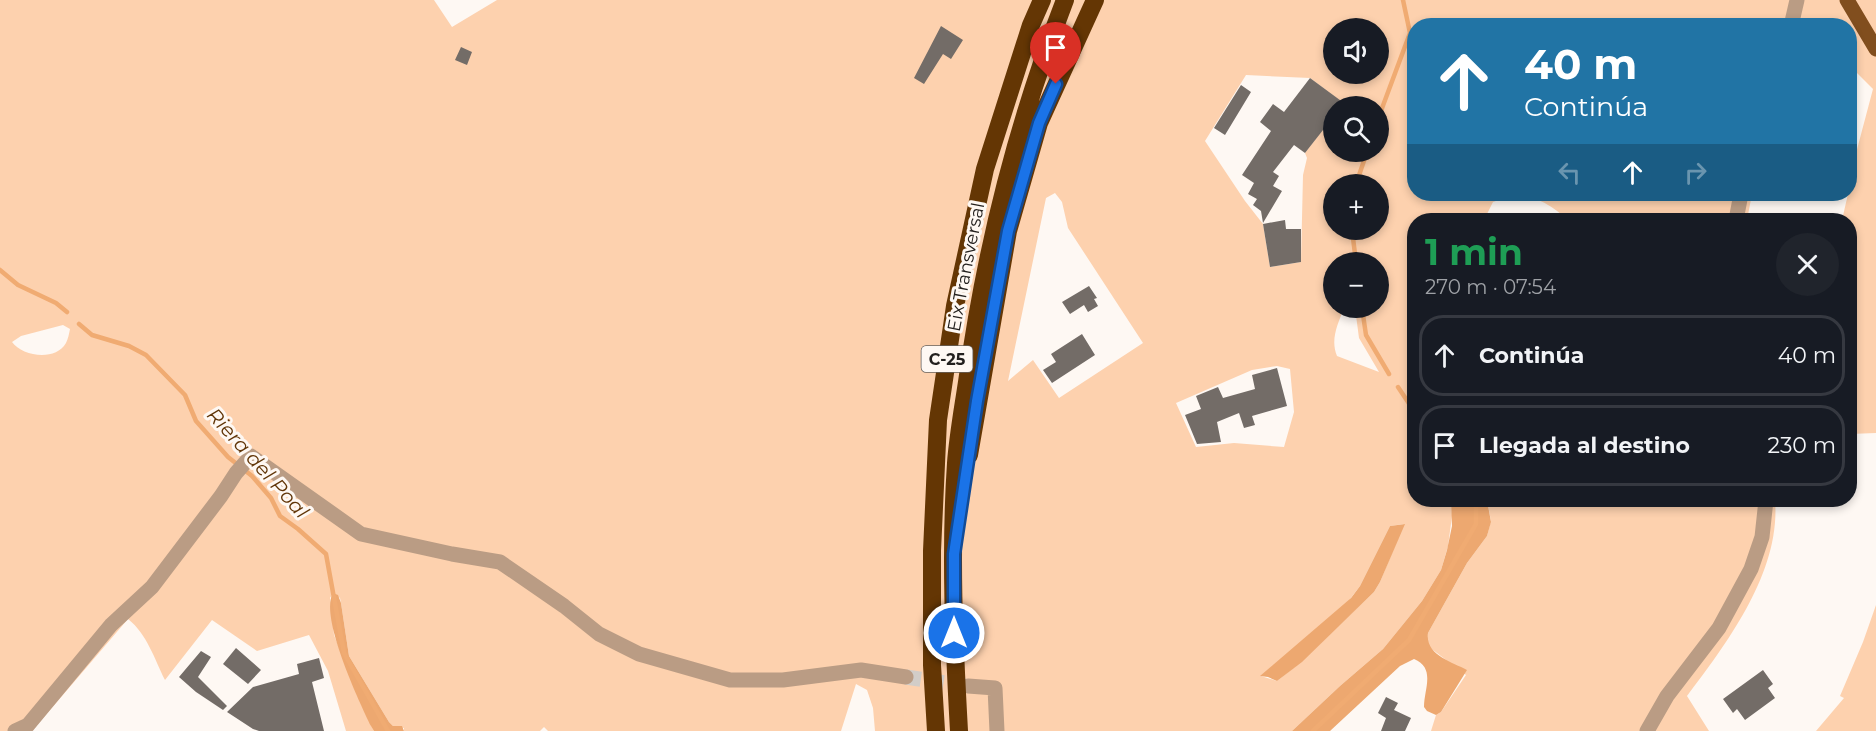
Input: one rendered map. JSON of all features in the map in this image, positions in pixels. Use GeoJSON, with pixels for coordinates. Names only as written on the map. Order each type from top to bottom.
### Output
{"type":"FeatureCollection","features":[{"type":"Feature","properties":{"kind":"highway","name":"Eix Transversal"},"geometry":{"type":"LineString","coordinates":[[936,731],[932,665],[932,551],[938,420],[955,306],[985,169],[1040,0]]}},
{"type":"Feature","properties":{"kind":"highway","name":"Eix Transversal"},"geometry":{"type":"LineString","coordinates":[[959,731],[954,653],[956,462],[973,332],[988,249],[1012,154],[1065,0]]}},
{"type":"Feature","properties":{"kind":"highway"},"geometry":{"type":"LineString","coordinates":[[954,554],[977,401],[1008,231],[1039,123],[1095,0]]}},
{"type":"Feature","properties":{"kind":"main road"},"geometry":{"type":"LineString","coordinates":[[1847,0],[1876,49]]}},
{"type":"Feature","properties":{"kind":"street"},"geometry":{"type":"LineString","coordinates":[[1793,18],[1797,0]]}},
{"type":"Feature","properties":{"kind":"street"},"geometry":{"type":"LineString","coordinates":[[15,731],[28,725],[111,625],[152,587],[249,458],[361,534],[500,562],[564,606],[599,634],[639,654],[730,680],[783,680],[861,670],[906,677]]}},
{"type":"Feature","properties":{"kind":"street"},"geometry":{"type":"LineString","coordinates":[[1647,731],[1667,696],[1719,628],[1751,569],[1762,537],[1765,507]]}},
{"type":"Feature","properties":{"kind":"street"},"geometry":{"type":"LineString","coordinates":[[968,686],[995,688],[997,731]]}},
{"type":"Feature","properties":{"kind":"shaded area"},"geometry":{"type":"Polygon","coordinates":[[[0,0],[434,0],[452,27],[497,0],[1876,0],[1876,433],[1857,434],[1857,213],[1844,213],[1846,201],[1857,201],[1857,149],[1873,89],[1857,73],[1857,18],[1407,18],[1407,201],[1497,201],[1493,202],[1488,213],[1407,213],[1407,507],[1451,507],[1448,546],[1441,570],[1422,601],[1383,649],[1292,731],[875,731],[873,708],[867,690],[856,684],[841,731],[548,731],[544,727],[540,731],[404,731],[404,728],[393,726],[389,722],[349,656],[340,598],[333,593],[330,598],[334,635],[374,731],[346,731],[328,671],[309,635],[257,651],[212,620],[165,680],[145,640],[128,619],[32,731],[0,731],[0,0]],[[1246,75],[1205,141],[1263,224],[1270,267],[1301,262],[1303,175],[1307,158],[1305,153],[1323,129],[1323,162],[1389,162],[1389,96],[1334,96],[1310,78],[1246,75]],[[1055,193],[1046,198],[1008,381],[1033,360],[1059,398],[1143,343],[1068,228],[1062,202],[1055,193]],[[63,325],[21,336],[12,342],[23,351],[39,355],[54,353],[61,349],[67,341],[70,329],[63,325]],[[1277,366],[1252,370],[1176,403],[1196,447],[1234,443],[1284,447],[1294,412],[1290,369],[1277,366]],[[1404,524],[1390,526],[1360,586],[1347,603],[1261,676],[1277,681],[1302,661],[1374,592],[1404,524]]]}},
{"type":"Feature","properties":{"kind":"shaded area"},"geometry":{"type":"Polygon","coordinates":[[[1541,201],[1751,201],[1748,213],[1559,213],[1541,201]]]}},
{"type":"Feature","properties":{"kind":"shaded area"},"geometry":{"type":"Polygon","coordinates":[[[1451,507],[1488,507],[1491,522],[1487,536],[1467,563],[1428,633],[1428,641],[1435,652],[1447,661],[1467,670],[1441,712],[1436,715],[1424,707],[1427,673],[1421,663],[1414,659],[1400,666],[1330,731],[1292,731],[1383,649],[1422,601],[1441,570],[1452,526],[1451,507]]]}},
{"type":"Feature","properties":{"kind":"shaded area"},"geometry":{"type":"Polygon","coordinates":[[[1488,507],[1775,507],[1775,527],[1770,553],[1761,579],[1749,604],[1719,653],[1687,696],[1709,731],[1431,731],[1436,715],[1441,712],[1466,675],[1429,647],[1428,633],[1467,563],[1487,536],[1491,521],[1488,507]]]}},
{"type":"Feature","properties":{"kind":"shaded area"},"geometry":{"type":"Polygon","coordinates":[[[1405,524],[1374,592],[1302,662],[1277,681],[1260,676],[1351,598],[1360,586],[1390,526],[1405,524]]]}},
{"type":"Feature","properties":{"kind":"shaded area"},"geometry":{"type":"Polygon","coordinates":[[[333,593],[338,595],[341,603],[349,656],[389,722],[393,726],[402,726],[404,731],[374,731],[371,726],[350,679],[336,639],[331,620],[330,604],[333,593]]]}},
{"type":"Feature","properties":{"kind":"shaded area"},"geometry":{"type":"Polygon","coordinates":[[[1876,605],[1876,731],[1816,731],[1844,698],[1840,696],[1876,605]]]}},
{"type":"Feature","properties":{"kind":"building"},"geometry":{"type":"Polygon","coordinates":[[[941,26],[963,40],[951,59],[943,54],[924,84],[914,78],[941,26]]]}},
{"type":"Feature","properties":{"kind":"building"},"geometry":{"type":"Polygon","coordinates":[[[461,47],[472,52],[467,65],[455,60],[461,47]]]}},
{"type":"Feature","properties":{"kind":"building"},"geometry":{"type":"Polygon","coordinates":[[[1310,78],[1334,96],[1323,96],[1323,130],[1305,153],[1294,145],[1273,172],[1279,176],[1273,186],[1282,191],[1263,223],[1261,211],[1253,205],[1257,199],[1248,194],[1254,183],[1242,175],[1271,131],[1260,122],[1273,104],[1284,112],[1310,78]]]}},
{"type":"Feature","properties":{"kind":"building"},"geometry":{"type":"Polygon","coordinates":[[[1241,85],[1251,92],[1225,135],[1214,128],[1241,85]]]}},
{"type":"Feature","properties":{"kind":"building"},"geometry":{"type":"Polygon","coordinates":[[[1285,220],[1286,229],[1301,229],[1301,262],[1270,267],[1263,224],[1285,220]]]}},
{"type":"Feature","properties":{"kind":"building"},"geometry":{"type":"Polygon","coordinates":[[[1089,286],[1097,298],[1094,299],[1098,306],[1088,312],[1084,305],[1070,314],[1062,302],[1089,286]]]}},
{"type":"Feature","properties":{"kind":"building"},"geometry":{"type":"Polygon","coordinates":[[[1082,334],[1095,355],[1052,383],[1043,370],[1056,362],[1051,354],[1082,334]]]}},
{"type":"Feature","properties":{"kind":"building"},"geometry":{"type":"Polygon","coordinates":[[[1277,368],[1287,406],[1252,416],[1255,425],[1244,428],[1239,413],[1217,422],[1221,442],[1197,444],[1185,415],[1201,409],[1196,396],[1218,387],[1223,398],[1255,389],[1252,375],[1277,368]]]}},
{"type":"Feature","properties":{"kind":"building"},"geometry":{"type":"Polygon","coordinates":[[[236,648],[261,670],[248,684],[223,664],[236,648]]]}},
{"type":"Feature","properties":{"kind":"building"},"geometry":{"type":"Polygon","coordinates":[[[201,651],[211,657],[198,677],[227,706],[223,710],[196,692],[179,677],[201,651]]]}},
{"type":"Feature","properties":{"kind":"building"},"geometry":{"type":"Polygon","coordinates":[[[319,658],[324,678],[312,682],[324,731],[259,731],[227,712],[253,687],[299,674],[297,664],[319,658]]]}},
{"type":"Feature","properties":{"kind":"building"},"geometry":{"type":"Polygon","coordinates":[[[1763,670],[1773,684],[1768,688],[1775,698],[1745,720],[1737,709],[1733,713],[1723,699],[1763,670]]]}},
{"type":"Feature","properties":{"kind":"building"},"geometry":{"type":"Polygon","coordinates":[[[1386,697],[1398,703],[1394,710],[1411,718],[1405,731],[1381,731],[1386,718],[1378,713],[1386,697]]]}},
{"type":"Feature","properties":{"kind":"waterway"},"geometry":{"type":"LineString","coordinates":[[1403,0],[1407,19]]}},
{"type":"Feature","properties":{"kind":"waterway"},"geometry":{"type":"LineString","coordinates":[[1387,96],[1407,41]]}},
{"type":"Feature","properties":{"kind":"waterway"},"geometry":{"type":"LineString","coordinates":[[1359,174],[1364,162]]}},
{"type":"Feature","properties":{"kind":"waterway"},"geometry":{"type":"LineString","coordinates":[[1353,240],[1355,252]]}},
{"type":"Feature","properties":{"kind":"waterway","name":"Riera del Poal"},"geometry":{"type":"LineString","coordinates":[[0,270],[18,285],[56,303],[67,312]]}},
{"type":"Feature","properties":{"kind":"waterway"},"geometry":{"type":"LineString","coordinates":[[1363,318],[1366,335],[1389,374]]}},
{"type":"Feature","properties":{"kind":"waterway","name":"Riera del Poal"},"geometry":{"type":"LineString","coordinates":[[79,324],[92,335],[129,346],[146,355],[185,395],[196,421],[228,457],[252,476],[271,498],[280,516],[326,554],[344,653],[388,731]]}},
{"type":"Feature","properties":{"kind":"waterway"},"geometry":{"type":"LineString","coordinates":[[1398,387],[1407,400]]}},
{"type":"Feature","properties":{"kind":"waterway"},"geometry":{"type":"LineString","coordinates":[[1313,731],[1409,640],[1476,524],[1476,507]]}},
{"type":"Feature","properties":{"kind":"tunnel"},"geometry":{"type":"LineString","coordinates":[[906,677],[965,686]]}},
{"type":"Feature","properties":{"kind":"route"},"geometry":{"type":"LineString","coordinates":[[954,633],[954,554],[977,401],[1008,231],[1039,123],[1056,84]]}}]}
